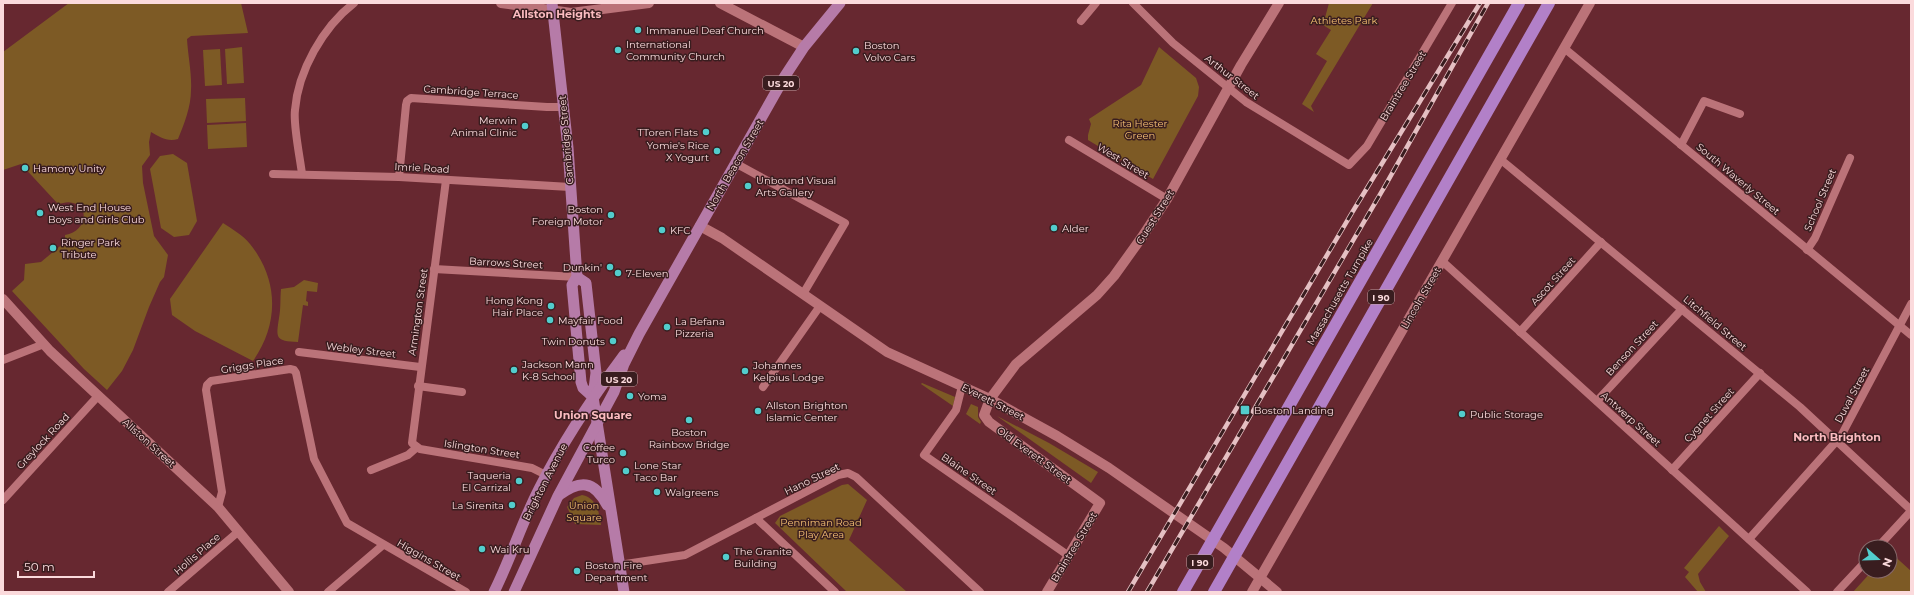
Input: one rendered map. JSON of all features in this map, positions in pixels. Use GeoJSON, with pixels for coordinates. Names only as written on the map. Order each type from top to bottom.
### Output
{"type":"FeatureCollection","features":[{"type":"Feature","properties":{"kind":"highway","name":"Massachusetts Turnpike"},"geometry":{"type":"LineString","coordinates":[[1183,592],[1519,3]]}},
{"type":"Feature","properties":{"kind":"highway","name":"I 90"},"geometry":{"type":"LineString","coordinates":[[1214,592],[1549,3]]}},
{"type":"Feature","properties":{"kind":"main road","name":"North Beacon Street"},"geometry":{"type":"LineString","coordinates":[[596,422],[614,392],[624,364],[639,334],[785,76],[804,48],[840,3]]}},
{"type":"Feature","properties":{"kind":"main road","name":"Cambridge Street"},"geometry":{"type":"LineString","coordinates":[[553,7],[564,107],[578,277],[572,285],[574,310],[582,388],[593,397]]}},
{"type":"Feature","properties":{"kind":"main road","name":"Cambridge Street"},"geometry":{"type":"LineString","coordinates":[[578,277],[586,283],[588,295],[596,373],[593,397],[596,422],[624,592]]}},
{"type":"Feature","properties":{"kind":"main road","name":"North Beacon Street"},"geometry":{"type":"LineString","coordinates":[[593,397],[639,334]]}},
{"type":"Feature","properties":{"kind":"main road","name":"Brighton Avenue"},"geometry":{"type":"LineString","coordinates":[[494,592],[531,505],[546,475],[581,414],[593,397]]}},
{"type":"Feature","properties":{"kind":"main road","name":"Brighton Avenue"},"geometry":{"type":"LineString","coordinates":[[514,592],[558,496],[596,422]]}},
{"type":"Feature","properties":{"kind":"main road"},"geometry":{"type":"LineString","coordinates":[[558,496],[576,485],[592,487],[601,494],[610,511]]}},
{"type":"Feature","properties":{"kind":"street"},"geometry":{"type":"LineString","coordinates":[[302,174],[294,111],[299,86],[314,50],[333,25],[354,3]]}},
{"type":"Feature","properties":{"kind":"street"},"geometry":{"type":"LineString","coordinates":[[502,3],[553,7],[571,13],[648,3]]}},
{"type":"Feature","properties":{"kind":"street"},"geometry":{"type":"LineString","coordinates":[[720,3],[804,48]]}},
{"type":"Feature","properties":{"kind":"street"},"geometry":{"type":"LineString","coordinates":[[1081,21],[1096,3]]}},
{"type":"Feature","properties":{"kind":"street","name":"Arthur Street"},"geometry":{"type":"LineString","coordinates":[[1133,3],[1173,43],[1246,102],[1349,165]]}},
{"type":"Feature","properties":{"kind":"street","name":"Guest Street"},"geometry":{"type":"LineString","coordinates":[[990,399],[1008,373],[1022,357],[1071,319],[1105,287],[1142,237],[1167,199],[1228,87],[1279,3]]}},
{"type":"Feature","properties":{"kind":"street","name":"Braintree Street"},"geometry":{"type":"LineString","coordinates":[[1349,165],[1367,146],[1452,3]]}},
{"type":"Feature","properties":{"kind":"street","name":"Lincoln Street"},"geometry":{"type":"LineString","coordinates":[[1252,592],[1590,3]]}},
{"type":"Feature","properties":{"kind":"street","name":"South Waverly Street"},"geometry":{"type":"LineString","coordinates":[[1564,48],[1911,335]]}},
{"type":"Feature","properties":{"kind":"street","name":"Cambridge Terrace"},"geometry":{"type":"LineString","coordinates":[[399,177],[406,105],[407,101],[411,98],[564,107]]}},
{"type":"Feature","properties":{"kind":"street"},"geometry":{"type":"LineString","coordinates":[[1681,145],[1704,101],[1740,114]]}},
{"type":"Feature","properties":{"kind":"street","name":"West Street"},"geometry":{"type":"LineString","coordinates":[[1069,140],[1167,199]]}},
{"type":"Feature","properties":{"kind":"street","name":"School Street"},"geometry":{"type":"LineString","coordinates":[[1807,250],[1815,238],[1850,158]]}},
{"type":"Feature","properties":{"kind":"street","name":"Litchfield Street"},"geometry":{"type":"LineString","coordinates":[[1500,159],[1800,406],[1911,510]]}},
{"type":"Feature","properties":{"kind":"street"},"geometry":{"type":"LineString","coordinates":[[735,163],[845,223],[803,294]]}},
{"type":"Feature","properties":{"kind":"street","name":"Imrie Road"},"geometry":{"type":"LineString","coordinates":[[273,174],[399,177],[570,186]]}},
{"type":"Feature","properties":{"kind":"street","name":"Armington Street"},"geometry":{"type":"LineString","coordinates":[[415,447],[411,440],[446,180]]}},
{"type":"Feature","properties":{"kind":"street","name":"Everett Street"},"geometry":{"type":"LineString","coordinates":[[700,226],[722,238],[887,352],[990,399],[1057,436],[1109,468],[1202,532],[1278,592]]}},
{"type":"Feature","properties":{"kind":"street","name":"Ascot Street"},"geometry":{"type":"LineString","coordinates":[[1520,332],[1601,242]]}},
{"type":"Feature","properties":{"kind":"street","name":"Antwerp Street"},"geometry":{"type":"LineString","coordinates":[[1442,261],[1807,592]]}},
{"type":"Feature","properties":{"kind":"street","name":"Barrows Street"},"geometry":{"type":"LineString","coordinates":[[434,269],[578,277]]}},
{"type":"Feature","properties":{"kind":"street","name":"Allston Street"},"geometry":{"type":"LineString","coordinates":[[3,299],[44,344],[218,507],[290,592]]}},
{"type":"Feature","properties":{"kind":"street","name":"Duval Street"},"geometry":{"type":"LineString","coordinates":[[1749,539],[1843,434],[1911,304]]}},
{"type":"Feature","properties":{"kind":"street"},"geometry":{"type":"LineString","coordinates":[[763,387],[820,306]]}},
{"type":"Feature","properties":{"kind":"street","name":"Benson Street"},"geometry":{"type":"LineString","coordinates":[[1596,401],[1682,309]]}},
{"type":"Feature","properties":{"kind":"street"},"geometry":{"type":"LineString","coordinates":[[3,360],[44,344]]}},
{"type":"Feature","properties":{"kind":"street","name":"Webley Street"},"geometry":{"type":"LineString","coordinates":[[299,352],[420,367]]}},
{"type":"Feature","properties":{"kind":"street","name":"Griggs Place"},"geometry":{"type":"LineString","coordinates":[[218,507],[222,492],[206,390],[207,385],[211,381],[290,369],[294,370],[296,373],[312,451]]}},
{"type":"Feature","properties":{"kind":"street","name":"Cygnet Street"},"geometry":{"type":"LineString","coordinates":[[1672,470],[1760,373]]}},
{"type":"Feature","properties":{"kind":"street"},"geometry":{"type":"LineString","coordinates":[[418,386],[462,392]]}},
{"type":"Feature","properties":{"kind":"street","name":"Blaine Street"},"geometry":{"type":"LineString","coordinates":[[962,386],[956,410],[924,455],[1069,556]]}},
{"type":"Feature","properties":{"kind":"street","name":"Greylock Road"},"geometry":{"type":"LineString","coordinates":[[3,500],[98,396]]}},
{"type":"Feature","properties":{"kind":"street","name":"Old Everett Street"},"geometry":{"type":"LineString","coordinates":[[990,399],[984,413],[988,421],[1100,503]]}},
{"type":"Feature","properties":{"kind":"street"},"geometry":{"type":"LineString","coordinates":[[371,470],[408,455],[415,447]]}},
{"type":"Feature","properties":{"kind":"street","name":"Islington Street"},"geometry":{"type":"LineString","coordinates":[[415,447],[532,468],[546,475]]}},
{"type":"Feature","properties":{"kind":"street","name":"Higgins Street"},"geometry":{"type":"LineString","coordinates":[[312,451],[314,459],[347,523],[466,592]]}},
{"type":"Feature","properties":{"kind":"street","name":"Hano Street"},"geometry":{"type":"LineString","coordinates":[[619,565],[685,555],[838,476],[848,473],[853,475],[980,592]]}},
{"type":"Feature","properties":{"kind":"street","name":"Braintree Street"},"geometry":{"type":"LineString","coordinates":[[1047,592],[1100,503]]}},
{"type":"Feature","properties":{"kind":"street"},"geometry":{"type":"LineString","coordinates":[[1885,539],[1911,510]]}},
{"type":"Feature","properties":{"kind":"street"},"geometry":{"type":"LineString","coordinates":[[756,518],[835,592]]}},
{"type":"Feature","properties":{"kind":"street","name":"Hollis Place"},"geometry":{"type":"LineString","coordinates":[[168,592],[239,531]]}},
{"type":"Feature","properties":{"kind":"street","name":"Higgins Street"},"geometry":{"type":"LineString","coordinates":[[328,592],[383,545]]}},
{"type":"Feature","properties":{"kind":"street"},"geometry":{"type":"LineString","coordinates":[[1837,592],[1858,570]]}},
{"type":"Feature","properties":{"kind":"green space"},"geometry":{"type":"Polygon","coordinates":[[[69,3],[241,3],[248,33],[191,36],[187,39],[191,90],[190,103],[185,121],[178,139],[167,139],[151,132],[149,142],[150,155],[142,166],[143,183],[154,236],[168,255],[164,277],[160,282],[149,307],[133,350],[122,371],[107,390],[84,369],[12,291],[24,280],[25,264],[41,262],[65,242],[65,235],[77,230],[83,220],[84,214],[79,205],[69,202],[58,204],[21,164],[3,170],[3,52],[69,3]]]}},
{"type":"Feature","properties":{"kind":"green space","name":"Athletes Park"},"geometry":{"type":"Polygon","coordinates":[[[1329,3],[1373,3],[1311,106],[1314,112],[1302,104],[1327,61],[1316,54],[1331,30],[1323,25],[1329,3]]]}},
{"type":"Feature","properties":{"kind":"green space"},"geometry":{"type":"Polygon","coordinates":[[[242,47],[244,83],[227,84],[225,49],[242,47]]]}},
{"type":"Feature","properties":{"kind":"green space","name":"Rita Hester Green"},"geometry":{"type":"Polygon","coordinates":[[[1159,47],[1196,78],[1199,87],[1198,96],[1153,179],[1088,140],[1088,135],[1091,124],[1089,119],[1141,85],[1159,47]]]}},
{"type":"Feature","properties":{"kind":"green space"},"geometry":{"type":"Polygon","coordinates":[[[220,49],[222,85],[205,86],[203,50],[220,49]]]}},
{"type":"Feature","properties":{"kind":"green space"},"geometry":{"type":"Polygon","coordinates":[[[245,98],[246,121],[207,123],[206,99],[245,98]]]}},
{"type":"Feature","properties":{"kind":"green space"},"geometry":{"type":"Polygon","coordinates":[[[246,123],[247,147],[208,149],[207,125],[246,123]]]}},
{"type":"Feature","properties":{"kind":"green space"},"geometry":{"type":"Polygon","coordinates":[[[173,154],[187,163],[197,221],[189,235],[174,237],[161,228],[150,169],[160,156],[173,154]]]}},
{"type":"Feature","properties":{"kind":"green space"},"geometry":{"type":"Polygon","coordinates":[[[223,223],[241,235],[250,244],[260,258],[271,287],[271,317],[268,332],[262,347],[253,361],[195,331],[172,315],[170,299],[223,223]]]}},
{"type":"Feature","properties":{"kind":"green space"},"geometry":{"type":"Polygon","coordinates":[[[304,280],[318,283],[317,292],[307,291],[306,301],[308,302],[308,306],[303,305],[298,342],[285,341],[279,337],[277,330],[281,289],[294,287],[304,280]]]}},
{"type":"Feature","properties":{"kind":"green space"},"geometry":{"type":"Polygon","coordinates":[[[922,383],[955,397],[953,406],[921,384],[922,383]]]}},
{"type":"Feature","properties":{"kind":"green space"},"geometry":{"type":"Polygon","coordinates":[[[971,404],[978,407],[978,417],[981,422],[980,424],[966,414],[971,404]]]}},
{"type":"Feature","properties":{"kind":"green space"},"geometry":{"type":"Polygon","coordinates":[[[997,416],[1049,443],[1098,472],[1091,483],[997,416]]]}},
{"type":"Feature","properties":{"kind":"green space","name":"Penniman Road Play Area"},"geometry":{"type":"Polygon","coordinates":[[[848,484],[867,500],[849,540],[907,592],[847,592],[775,523],[780,516],[842,485],[848,484]]]}},
{"type":"Feature","properties":{"kind":"green space","name":"Union Square"},"geometry":{"type":"Polygon","coordinates":[[[582,495],[594,502],[598,511],[601,525],[575,524],[567,507],[574,498],[582,495]]]}},
{"type":"Feature","properties":{"kind":"green space"},"geometry":{"type":"Polygon","coordinates":[[[1719,526],[1729,536],[1698,574],[1700,582],[1706,592],[1698,592],[1685,577],[1689,572],[1684,568],[1719,526]]]}},
{"type":"Feature","properties":{"kind":"green space"},"geometry":{"type":"Polygon","coordinates":[[[1898,559],[1911,571],[1911,592],[1853,592],[1865,579],[1898,579],[1898,559]]]}},
{"type":"Feature","properties":{"kind":"railway"},"geometry":{"type":"LineString","coordinates":[[1128,592],[1353,211],[1480,3]]}},
{"type":"Feature","properties":{"kind":"railway"},"geometry":{"type":"LineString","coordinates":[[1147,592],[1385,186],[1488,3]]}},
{"type":"Feature","properties":{"kind":"place","name":"Immanuel Deaf Church"},"geometry":{"type":"Point","coordinates":[638,30]}},
{"type":"Feature","properties":{"kind":"place","name":"International Community Church"},"geometry":{"type":"Point","coordinates":[618,50]}},
{"type":"Feature","properties":{"kind":"place","name":"Boston Volvo Cars"},"geometry":{"type":"Point","coordinates":[856,51]}},
{"type":"Feature","properties":{"kind":"place","name":"Merwin Animal Clinic"},"geometry":{"type":"Point","coordinates":[525,126]}},
{"type":"Feature","properties":{"kind":"place","name":"TToren Flats"},"geometry":{"type":"Point","coordinates":[706,132]}},
{"type":"Feature","properties":{"kind":"place","name":"Yomie's Rice X Yogurt"},"geometry":{"type":"Point","coordinates":[717,151]}},
{"type":"Feature","properties":{"kind":"place","name":"Hamony Unity"},"geometry":{"type":"Point","coordinates":[25,168]}},
{"type":"Feature","properties":{"kind":"place","name":"Unbound Visual Arts Gallery"},"geometry":{"type":"Point","coordinates":[748,186]}},
{"type":"Feature","properties":{"kind":"place","name":"West End House Boys and Girls Club"},"geometry":{"type":"Point","coordinates":[40,213]}},
{"type":"Feature","properties":{"kind":"place","name":"Boston Foreign Motor"},"geometry":{"type":"Point","coordinates":[611,215]}},
{"type":"Feature","properties":{"kind":"place","name":"Alder"},"geometry":{"type":"Point","coordinates":[1054,228]}},
{"type":"Feature","properties":{"kind":"place","name":"KFC"},"geometry":{"type":"Point","coordinates":[662,230]}},
{"type":"Feature","properties":{"kind":"place","name":"Ringer Park Tribute"},"geometry":{"type":"Point","coordinates":[53,248]}},
{"type":"Feature","properties":{"kind":"place","name":"Dunkin'"},"geometry":{"type":"Point","coordinates":[610,267]}},
{"type":"Feature","properties":{"kind":"place","name":"7-Eleven"},"geometry":{"type":"Point","coordinates":[618,273]}},
{"type":"Feature","properties":{"kind":"place","name":"Hong Kong Hair Place"},"geometry":{"type":"Point","coordinates":[551,306]}},
{"type":"Feature","properties":{"kind":"place","name":"Mayfair Food"},"geometry":{"type":"Point","coordinates":[550,320]}},
{"type":"Feature","properties":{"kind":"place","name":"La Befana Pizzeria"},"geometry":{"type":"Point","coordinates":[667,327]}},
{"type":"Feature","properties":{"kind":"place","name":"Twin Donuts"},"geometry":{"type":"Point","coordinates":[613,341]}},
{"type":"Feature","properties":{"kind":"place","name":"Jackson Mann K-8 School"},"geometry":{"type":"Point","coordinates":[514,370]}},
{"type":"Feature","properties":{"kind":"place","name":"Johannes Kelpius Lodge"},"geometry":{"type":"Point","coordinates":[745,371]}},
{"type":"Feature","properties":{"kind":"place","name":"Yoma"},"geometry":{"type":"Point","coordinates":[630,396]}},
{"type":"Feature","properties":{"kind":"place","name":"Boston Landing"},"geometry":{"type":"Point","coordinates":[1245,410]}},
{"type":"Feature","properties":{"kind":"place","name":"Allston Brighton Islamic Center"},"geometry":{"type":"Point","coordinates":[758,411]}},
{"type":"Feature","properties":{"kind":"place","name":"Public Storage"},"geometry":{"type":"Point","coordinates":[1462,414]}},
{"type":"Feature","properties":{"kind":"place","name":"Boston Rainbow Bridge"},"geometry":{"type":"Point","coordinates":[689,420]}},
{"type":"Feature","properties":{"kind":"place","name":"Coffee Turco"},"geometry":{"type":"Point","coordinates":[623,453]}},
{"type":"Feature","properties":{"kind":"place","name":"Lone Star Taco Bar"},"geometry":{"type":"Point","coordinates":[626,471]}},
{"type":"Feature","properties":{"kind":"place","name":"Taqueria El Carrizal"},"geometry":{"type":"Point","coordinates":[519,481]}},
{"type":"Feature","properties":{"kind":"place","name":"Walgreens"},"geometry":{"type":"Point","coordinates":[657,492]}},
{"type":"Feature","properties":{"kind":"place","name":"La Sirenita"},"geometry":{"type":"Point","coordinates":[512,505]}},
{"type":"Feature","properties":{"kind":"place","name":"Wai Kru"},"geometry":{"type":"Point","coordinates":[482,549]}},
{"type":"Feature","properties":{"kind":"place","name":"The Granite Building"},"geometry":{"type":"Point","coordinates":[726,557]}},
{"type":"Feature","properties":{"kind":"place","name":"Boston Fire Department"},"geometry":{"type":"Point","coordinates":[577,571]}},
{"type":"Feature","properties":{"kind":"district","name":"Allston Heights"},"geometry":{"type":"Point","coordinates":[557,14]}},
{"type":"Feature","properties":{"kind":"district","name":"Union Square"},"geometry":{"type":"Point","coordinates":[593,415]}},
{"type":"Feature","properties":{"kind":"district","name":"North Brighton"},"geometry":{"type":"Point","coordinates":[1837,437]}}]}
